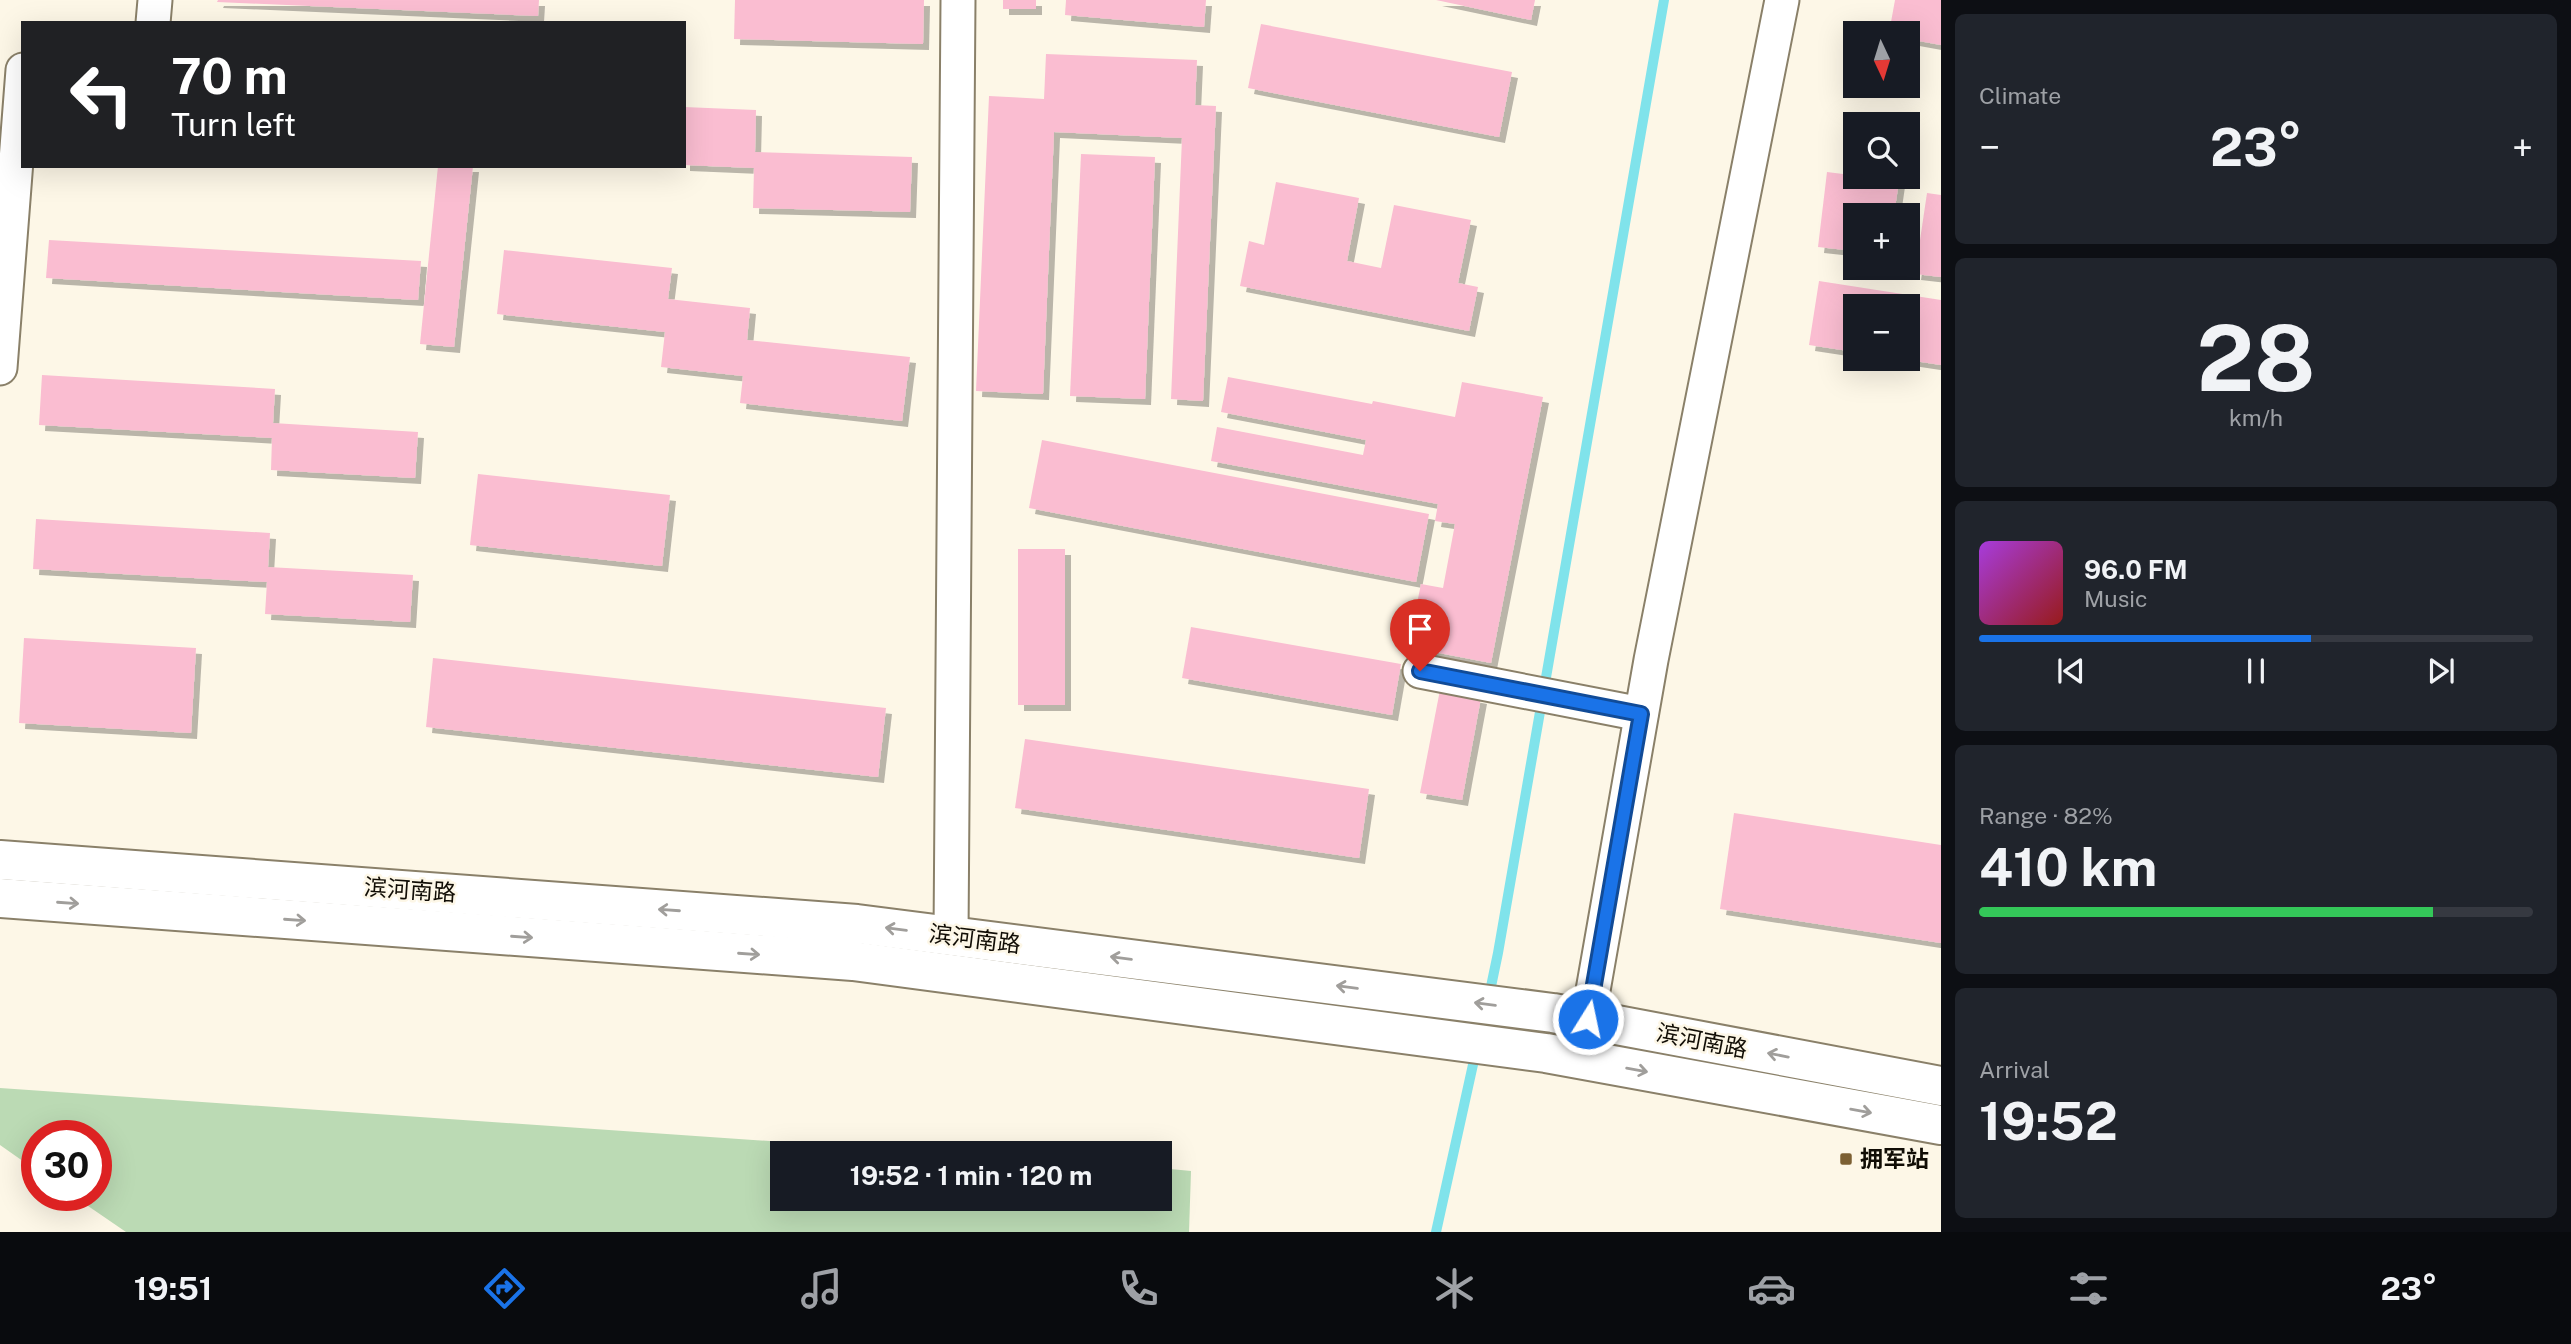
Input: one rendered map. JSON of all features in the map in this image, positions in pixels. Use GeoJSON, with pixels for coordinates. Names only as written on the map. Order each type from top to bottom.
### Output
{"type":"FeatureCollection","features":[{"type":"Feature","properties":{"kind":"highway","name":"滨河南路"},"geometry":{"type":"LineString","coordinates":[[0,860],[857,924],[1570,1016],[1941,1086]]}},
{"type":"Feature","properties":{"kind":"highway","name":"滨河南路"},"geometry":{"type":"LineString","coordinates":[[0,898],[853,961],[1546,1053],[1941,1125]]}},
{"type":"Feature","properties":{"kind":"street"},"geometry":{"type":"LineString","coordinates":[[153,21],[155,0]]}},
{"type":"Feature","properties":{"kind":"street"},"geometry":{"type":"LineString","coordinates":[[951,936],[958,0]]}},
{"type":"Feature","properties":{"kind":"street"},"geometry":{"type":"LineString","coordinates":[[1570,1016],[1641,714],[1782,0]]}},
{"type":"Feature","properties":{"kind":"street"},"geometry":{"type":"LineString","coordinates":[[0,368],[21,96]]}},
{"type":"Feature","properties":{"kind":"street"},"geometry":{"type":"LineString","coordinates":[[1420,671],[1641,714]]}},
{"type":"Feature","properties":{"kind":"green space"},"geometry":{"type":"Polygon","coordinates":[[[0,1088],[770,1141],[770,1211],[1172,1211],[1172,1169],[1191,1171],[1189,1232],[126,1232],[95,1211],[112,1211],[112,1120],[21,1120],[21,1160],[0,1145],[0,1088]]]}},
{"type":"Feature","properties":{"kind":"building"},"geometry":{"type":"Polygon","coordinates":[[[539,0],[538,16],[217,2],[539,0]]]}},
{"type":"Feature","properties":{"kind":"building"},"geometry":{"type":"Polygon","coordinates":[[[735,0],[924,0],[923,44],[734,39],[735,0]]]}},
{"type":"Feature","properties":{"kind":"building"},"geometry":{"type":"Polygon","coordinates":[[[1003,0],[1036,0],[1036,9],[1003,9],[1003,0]]]}},
{"type":"Feature","properties":{"kind":"building"},"geometry":{"type":"Polygon","coordinates":[[[1066,0],[1206,0],[1204,27],[1065,15],[1066,0]]]}},
{"type":"Feature","properties":{"kind":"building"},"geometry":{"type":"Polygon","coordinates":[[[1436,0],[1535,0],[1531,20],[1436,0]]]}},
{"type":"Feature","properties":{"kind":"building"},"geometry":{"type":"Polygon","coordinates":[[[1895,0],[1941,0],[1941,45],[1920,41],[1920,21],[1891,21],[1895,0]]]}},
{"type":"Feature","properties":{"kind":"building"},"geometry":{"type":"Polygon","coordinates":[[[1261,24],[1512,72],[1499,137],[1248,88],[1261,24]]]}},
{"type":"Feature","properties":{"kind":"building"},"geometry":{"type":"Polygon","coordinates":[[[1046,54],[1197,60],[1195,105],[1216,106],[1203,401],[1171,399],[1182,138],[1054,132],[1043,394],[976,391],[989,96],[1044,99],[1046,54]]]}},
{"type":"Feature","properties":{"kind":"building"},"geometry":{"type":"Polygon","coordinates":[[[686,107],[756,110],[755,152],[912,157],[910,212],[753,208],[754,168],[686,165],[686,107]]]}},
{"type":"Feature","properties":{"kind":"building"},"geometry":{"type":"Polygon","coordinates":[[[1081,154],[1155,157],[1145,399],[1070,396],[1081,154]]]}},
{"type":"Feature","properties":{"kind":"building"},"geometry":{"type":"Polygon","coordinates":[[[438,168],[473,168],[454,347],[420,344],[438,168]]]}},
{"type":"Feature","properties":{"kind":"building"},"geometry":{"type":"Polygon","coordinates":[[[1827,172],[1843,174],[1843,189],[1898,189],[1896,203],[1843,203],[1843,250],[1818,247],[1827,172]]]}},
{"type":"Feature","properties":{"kind":"building"},"geometry":{"type":"Polygon","coordinates":[[[1276,182],[1359,198],[1347,261],[1381,268],[1394,205],[1471,220],[1458,283],[1478,287],[1469,331],[1240,286],[1249,241],[1264,245],[1276,182]]]}},
{"type":"Feature","properties":{"kind":"building"},"geometry":{"type":"Polygon","coordinates":[[[1927,193],[1941,195],[1941,277],[1920,275],[1920,240],[1927,193]]]}},
{"type":"Feature","properties":{"kind":"building"},"geometry":{"type":"Polygon","coordinates":[[[49,240],[421,261],[418,300],[46,278],[49,240]]]}},
{"type":"Feature","properties":{"kind":"building"},"geometry":{"type":"Polygon","coordinates":[[[504,250],[672,268],[668,299],[750,308],[747,340],[910,357],[902,421],[740,403],[743,376],[661,367],[665,332],[497,314],[504,250]]]}},
{"type":"Feature","properties":{"kind":"building"},"geometry":{"type":"Polygon","coordinates":[[[1819,281],[1902,294],[1843,294],[1843,350],[1809,345],[1819,281]]]}},
{"type":"Feature","properties":{"kind":"building"},"geometry":{"type":"Polygon","coordinates":[[[1920,297],[1941,300],[1941,365],[1920,362],[1920,297]]]}},
{"type":"Feature","properties":{"kind":"building"},"geometry":{"type":"Polygon","coordinates":[[[42,375],[275,389],[273,423],[418,432],[415,478],[271,470],[272,438],[39,425],[42,375]]]}},
{"type":"Feature","properties":{"kind":"building"},"geometry":{"type":"Polygon","coordinates":[[[1228,377],[1455,417],[1462,382],[1543,397],[1491,663],[1408,647],[1421,584],[1443,588],[1455,524],[1435,521],[1438,504],[1211,461],[1217,427],[1363,455],[1366,440],[1221,412],[1228,377]]]}},
{"type":"Feature","properties":{"kind":"building"},"geometry":{"type":"Polygon","coordinates":[[[1042,440],[1429,514],[1416,582],[1029,508],[1042,440]]]}},
{"type":"Feature","properties":{"kind":"building"},"geometry":{"type":"Polygon","coordinates":[[[478,474],[670,495],[662,566],[470,545],[478,474]]]}},
{"type":"Feature","properties":{"kind":"building"},"geometry":{"type":"Polygon","coordinates":[[[36,519],[270,533],[268,567],[413,575],[410,622],[265,614],[267,582],[33,569],[36,519]]]}},
{"type":"Feature","properties":{"kind":"building"},"geometry":{"type":"Polygon","coordinates":[[[1018,549],[1065,549],[1065,705],[1018,705],[1018,549]]]}},
{"type":"Feature","properties":{"kind":"building"},"geometry":{"type":"Polygon","coordinates":[[[1191,627],[1401,664],[1392,715],[1182,678],[1191,627]]]}},
{"type":"Feature","properties":{"kind":"building"},"geometry":{"type":"Polygon","coordinates":[[[24,638],[196,648],[191,733],[19,723],[24,638]]]}},
{"type":"Feature","properties":{"kind":"building"},"geometry":{"type":"Polygon","coordinates":[[[433,658],[886,708],[878,777],[426,727],[433,658]]]}},
{"type":"Feature","properties":{"kind":"building"},"geometry":{"type":"Polygon","coordinates":[[[1440,690],[1481,698],[1462,800],[1420,793],[1440,690]]]}},
{"type":"Feature","properties":{"kind":"building"},"geometry":{"type":"Polygon","coordinates":[[[1025,739],[1369,789],[1359,858],[1015,808],[1025,739]]]}},
{"type":"Feature","properties":{"kind":"building"},"geometry":{"type":"Polygon","coordinates":[[[1734,813],[1941,845],[1941,943],[1720,909],[1734,813]]]}},
{"type":"Feature","properties":{"kind":"waterway"},"geometry":{"type":"LineString","coordinates":[[1489,996],[1664,0]]}},
{"type":"Feature","properties":{"kind":"waterway"},"geometry":{"type":"LineString","coordinates":[[1436,1232],[1476,1051]]}},
{"type":"Feature","properties":{"kind":"place","name":"拥军站"},"geometry":{"type":"Point","coordinates":[1846,1159]}},
{"type":"Feature","properties":{"kind":"route"},"geometry":{"type":"LineString","coordinates":[[1420,671],[1641,714],[1588,1019]]}}]}
